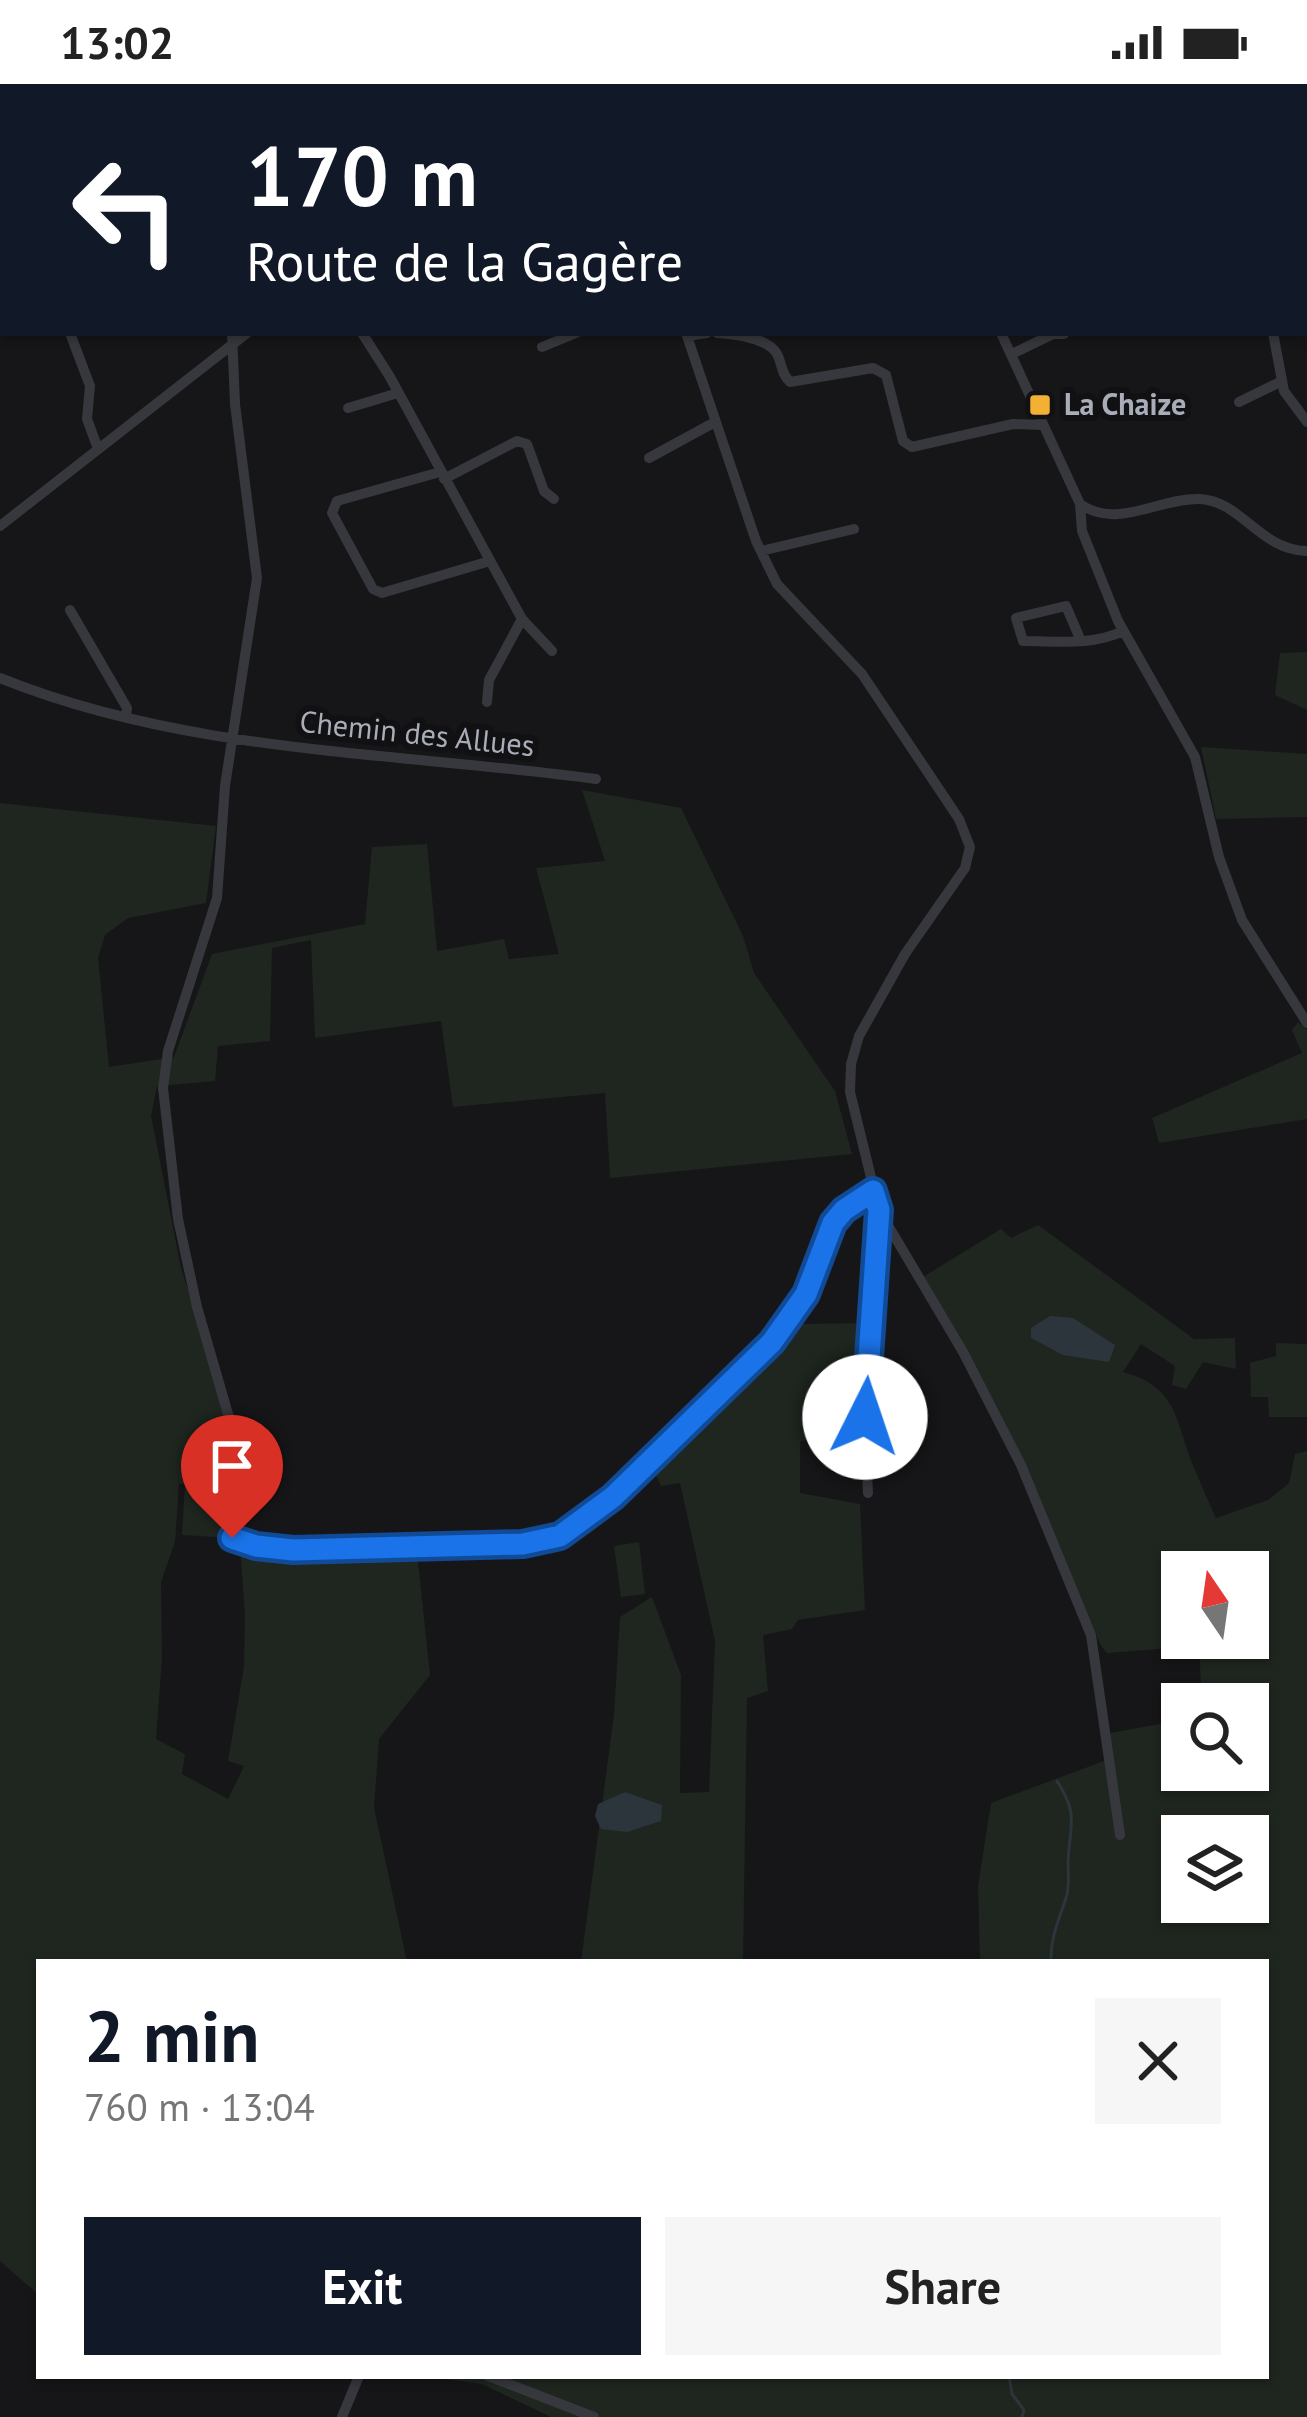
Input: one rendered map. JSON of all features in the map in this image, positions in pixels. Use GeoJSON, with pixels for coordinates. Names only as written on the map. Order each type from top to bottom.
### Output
{"type":"FeatureCollection","features":[{"type":"Feature","properties":{"kind":"street"},"geometry":{"type":"LineString","coordinates":[[71,336],[90,386],[87,419],[98,449]]}},
{"type":"Feature","properties":{"kind":"street"},"geometry":{"type":"LineString","coordinates":[[364,336],[522,619],[552,651]]}},
{"type":"Feature","properties":{"kind":"street"},"geometry":{"type":"LineString","coordinates":[[542,347],[569,336]]}},
{"type":"Feature","properties":{"kind":"street"},"geometry":{"type":"LineString","coordinates":[[688,336],[761,551],[777,584],[862,674],[959,819],[970,848],[960,873],[905,954],[860,1036],[851,1064],[850,1092],[879,1210],[963,1352],[1021,1465],[1091,1635],[1120,1835]]}},
{"type":"Feature","properties":{"kind":"street"},"geometry":{"type":"LineString","coordinates":[[730,336],[769,345],[790,382],[873,368],[886,375],[903,441],[912,446],[1013,424],[1042,425]]}},
{"type":"Feature","properties":{"kind":"street"},"geometry":{"type":"LineString","coordinates":[[1003,336],[1080,504],[1082,531],[1123,631],[1195,757],[1219,857],[1242,920],[1307,1023]]}},
{"type":"Feature","properties":{"kind":"street"},"geometry":{"type":"LineString","coordinates":[[1012,354],[1049,336]]}},
{"type":"Feature","properties":{"kind":"street"},"geometry":{"type":"LineString","coordinates":[[1274,336],[1282,381],[1307,422]]}},
{"type":"Feature","properties":{"kind":"street"},"geometry":{"type":"LineString","coordinates":[[0,526],[233,339]]}},
{"type":"Feature","properties":{"kind":"street"},"geometry":{"type":"LineString","coordinates":[[233,339],[256,578],[233,737],[218,898],[178,1016],[163,1088],[178,1219],[197,1307],[239,1452],[232,1538],[293,1550],[523,1544],[560,1536],[613,1497],[772,1342],[806,1294],[833,1223],[873,1191]]}},
{"type":"Feature","properties":{"kind":"street"},"geometry":{"type":"LineString","coordinates":[[1239,402],[1282,381]]}},
{"type":"Feature","properties":{"kind":"street"},"geometry":{"type":"LineString","coordinates":[[348,408],[398,393]]}},
{"type":"Feature","properties":{"kind":"street"},"geometry":{"type":"LineString","coordinates":[[649,458],[715,422]]}},
{"type":"Feature","properties":{"kind":"street"},"geometry":{"type":"LineString","coordinates":[[490,562],[382,592],[373,589],[332,513],[338,501],[442,475],[518,441],[527,444],[544,491],[554,499]]}},
{"type":"Feature","properties":{"kind":"street"},"geometry":{"type":"LineString","coordinates":[[1080,504],[1109,516],[1200,499],[1217,502],[1281,548],[1307,551]]}},
{"type":"Feature","properties":{"kind":"street"},"geometry":{"type":"LineString","coordinates":[[761,551],[854,529]]}},
{"type":"Feature","properties":{"kind":"street"},"geometry":{"type":"LineString","coordinates":[[1082,640],[1066,606],[1016,617],[1023,641],[1103,640],[1123,631]]}},
{"type":"Feature","properties":{"kind":"street"},"geometry":{"type":"LineString","coordinates":[[70,610],[128,709],[126,716]]}},
{"type":"Feature","properties":{"kind":"street"},"geometry":{"type":"LineString","coordinates":[[487,702],[489,680],[522,619]]}},
{"type":"Feature","properties":{"kind":"street","name":"Chemin des Allues"},"geometry":{"type":"LineString","coordinates":[[0,678],[126,716],[233,737],[596,779]]}},
{"type":"Feature","properties":{"kind":"street"},"geometry":{"type":"LineString","coordinates":[[868,1493],[865,1417],[879,1210]]}},
{"type":"Feature","properties":{"kind":"street"},"geometry":{"type":"LineString","coordinates":[[342,2417],[358,2379]]}},
{"type":"Feature","properties":{"kind":"street"},"geometry":{"type":"LineString","coordinates":[[496,2379],[595,2417]]}},
{"type":"Feature","properties":{"kind":"shaded area"},"geometry":{"type":"Polygon","coordinates":[[[1307,652],[1307,710],[1275,695],[1280,653],[1307,652]]]}},
{"type":"Feature","properties":{"kind":"shaded area"},"geometry":{"type":"Polygon","coordinates":[[[1201,747],[1307,754],[1307,817],[1216,819],[1201,747]]]}},
{"type":"Feature","properties":{"kind":"shaded area"},"geometry":{"type":"Polygon","coordinates":[[[582,790],[681,808],[743,936],[754,973],[835,1091],[852,1154],[610,1178],[605,1093],[453,1107],[441,1021],[315,1038],[311,940],[272,948],[270,1041],[218,1046],[215,1081],[157,1086],[151,1116],[181,1268],[233,1432],[236,1468],[228,1528],[216,1537],[182,1535],[185,1484],[179,1484],[175,1542],[161,1582],[156,1739],[185,1754],[182,1774],[228,1799],[244,1766],[228,1761],[244,1667],[240,1547],[291,1555],[417,1552],[430,1675],[379,1739],[374,1807],[406,1959],[36,1959],[36,2292],[0,2261],[0,803],[216,826],[206,903],[128,918],[105,935],[98,958],[109,1067],[174,1057],[212,954],[365,924],[372,847],[427,844],[437,951],[504,939],[509,959],[559,954],[536,868],[605,861],[582,790]]]}},
{"type":"Feature","properties":{"kind":"shaded area"},"geometry":{"type":"Polygon","coordinates":[[[1298,1022],[1307,1030],[1307,1119],[1159,1143],[1152,1118],[1302,1053],[1292,1030],[1298,1022]]]}},
{"type":"Feature","properties":{"kind":"shaded area"},"geometry":{"type":"Polygon","coordinates":[[[1038,1225],[1194,1339],[1235,1338],[1236,1369],[1203,1362],[1186,1389],[1172,1385],[1175,1366],[1141,1344],[1123,1372],[1141,1378],[1165,1396],[1216,1518],[1268,1500],[1289,1483],[1295,1454],[1307,1451],[1307,2417],[551,2417],[482,2384],[446,2379],[1269,2379],[1269,1959],[980,1959],[978,1886],[991,1803],[1112,1758],[1110,1733],[1161,1724],[1161,1791],[1269,1791],[1269,1683],[1201,1683],[1200,1659],[1269,1659],[1269,1551],[1161,1551],[1161,1649],[1107,1653],[1024,1465],[923,1277],[1001,1229],[1011,1238],[1038,1225]]]}},
{"type":"Feature","properties":{"kind":"shaded area"},"geometry":{"type":"Polygon","coordinates":[[[1050,1316],[1073,1318],[1115,1345],[1109,1362],[1063,1355],[1031,1338],[1031,1328],[1050,1316]]]}},
{"type":"Feature","properties":{"kind":"shaded area"},"geometry":{"type":"Polygon","coordinates":[[[866,1323],[863,1394],[831,1395],[830,1438],[800,1441],[800,1493],[860,1504],[865,1610],[798,1620],[792,1629],[763,1635],[768,1691],[747,1698],[743,1959],[581,1959],[614,1715],[620,1617],[652,1597],[681,1675],[680,1793],[709,1792],[715,1641],[680,1483],[661,1486],[652,1466],[795,1324],[866,1323]]]}},
{"type":"Feature","properties":{"kind":"shaded area"},"geometry":{"type":"Polygon","coordinates":[[[1276,1343],[1307,1344],[1307,1417],[1269,1417],[1268,1397],[1251,1397],[1250,1363],[1276,1356],[1276,1343]]]}},
{"type":"Feature","properties":{"kind":"shaded area"},"geometry":{"type":"Polygon","coordinates":[[[639,1542],[645,1594],[621,1597],[614,1546],[639,1542]]]}},
{"type":"Feature","properties":{"kind":"shaded area"},"geometry":{"type":"Polygon","coordinates":[[[625,1792],[662,1805],[661,1821],[627,1832],[601,1829],[595,1816],[598,1804],[625,1792]]]}},
{"type":"Feature","properties":{"kind":"waterway"},"geometry":{"type":"LineString","coordinates":[[1051,1959],[1068,1889],[1072,1820],[1057,1781]]}},
{"type":"Feature","properties":{"kind":"waterway"},"geometry":{"type":"LineString","coordinates":[[1010,2379],[1012,2394],[1024,2410],[1022,2417]]}},
{"type":"Feature","properties":{"kind":"place","name":"La Chaize"},"geometry":{"type":"Point","coordinates":[1040,405]}},
{"type":"Feature","properties":{"kind":"route"},"geometry":{"type":"LineString","coordinates":[[232,1538],[293,1550],[523,1544],[560,1536],[613,1497],[772,1342],[806,1294],[833,1223],[873,1191],[879,1210],[865,1417]]}}]}
